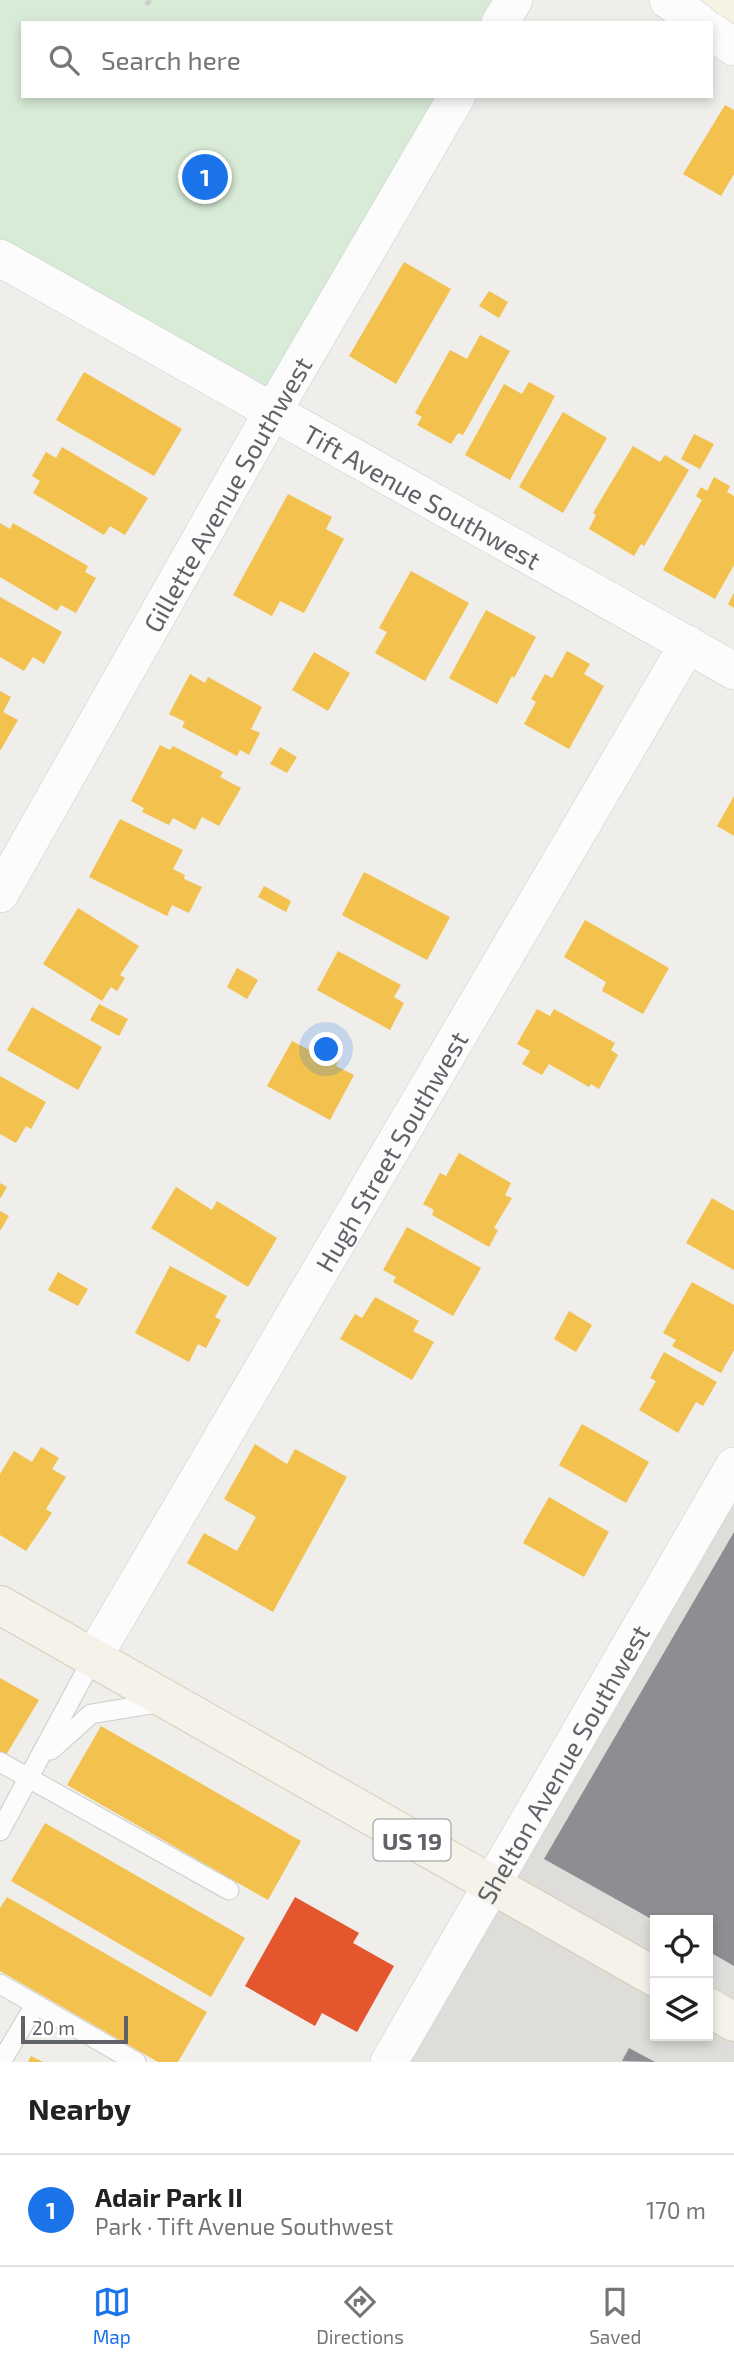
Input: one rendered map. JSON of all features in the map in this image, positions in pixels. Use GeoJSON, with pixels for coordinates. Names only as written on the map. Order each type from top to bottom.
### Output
{"type":"FeatureCollection","features":[{"type":"Feature","properties":{"kind":"main road","name":"US 19"},"geometry":{"type":"LineString","coordinates":[[0,1605],[650,1974]]}},
{"type":"Feature","properties":{"kind":"main road"},"geometry":{"type":"LineString","coordinates":[[713,2010],[734,2022]]}},
{"type":"Feature","properties":{"kind":"street"},"geometry":{"type":"LineString","coordinates":[[501,21],[513,0]]}},
{"type":"Feature","properties":{"kind":"street"},"geometry":{"type":"LineString","coordinates":[[668,0],[697,21]]}},
{"type":"Feature","properties":{"kind":"street"},"geometry":{"type":"LineString","coordinates":[[713,32],[734,47]]}},
{"type":"Feature","properties":{"kind":"street","name":"Gillette Avenue Southwest"},"geometry":{"type":"LineString","coordinates":[[0,894],[273,412],[456,98]]}},
{"type":"Feature","properties":{"kind":"street","name":"Tift Avenue Southwest"},"geometry":{"type":"LineString","coordinates":[[0,258],[734,671]]}},
{"type":"Feature","properties":{"kind":"street","name":"Hugh Street Southwest"},"geometry":{"type":"LineString","coordinates":[[93,1658],[688,644]]}},
{"type":"Feature","properties":{"kind":"street","name":"Shelton Avenue Southwest"},"geometry":{"type":"LineString","coordinates":[[389,2062],[734,1466]]}},
{"type":"Feature","properties":{"kind":"lane"},"geometry":{"type":"LineString","coordinates":[[0,1831],[93,1658]]}},
{"type":"Feature","properties":{"kind":"lane"},"geometry":{"type":"LineString","coordinates":[[34,1771],[70,1731],[91,1714],[169,1701]]}},
{"type":"Feature","properties":{"kind":"lane"},"geometry":{"type":"LineString","coordinates":[[0,1762],[34,1771],[229,1890]]}},
{"type":"Feature","properties":{"kind":"lane"},"geometry":{"type":"LineString","coordinates":[[0,1984],[136,2062]]}},
{"type":"Feature","properties":{"kind":"lane"},"geometry":{"type":"LineString","coordinates":[[1,2062],[35,2005]]}},
{"type":"Feature","properties":{"kind":"shaded area"},"geometry":{"type":"Polygon","coordinates":[[[659,0],[734,0],[734,57],[713,41],[713,21],[687,21],[659,0]]]}},
{"type":"Feature","properties":{"kind":"shaded area"},"geometry":{"type":"Polygon","coordinates":[[[734,1462],[734,2062],[402,2062],[734,1462]]]}},
{"type":"Feature","properties":{"kind":"green space"},"geometry":{"type":"Polygon","coordinates":[[[0,0],[514,0],[501,21],[21,21],[21,98],[456,98],[273,412],[0,258],[0,0]]]}},
{"type":"Feature","properties":{"kind":"building: Homes"},"geometry":{"type":"Polygon","coordinates":[[[725,105],[734,110],[734,174],[721,196],[683,174],[725,105]]]}},
{"type":"Feature","properties":{"kind":"building: Homes"},"geometry":{"type":"Polygon","coordinates":[[[404,262],[451,289],[396,384],[349,356],[404,262]]]}},
{"type":"Feature","properties":{"kind":"building: Homes"},"geometry":{"type":"Polygon","coordinates":[[[489,291],[508,302],[499,318],[479,306],[489,291]]]}},
{"type":"Feature","properties":{"kind":"building: Homes"},"geometry":{"type":"Polygon","coordinates":[[[480,335],[510,351],[463,435],[458,433],[451,444],[417,425],[422,417],[415,413],[450,350],[467,359],[480,335]]]}},
{"type":"Feature","properties":{"kind":"building: Homes"},"geometry":{"type":"Polygon","coordinates":[[[84,372],[182,429],[154,476],[56,420],[84,372]]]}},
{"type":"Feature","properties":{"kind":"building: Homes"},"geometry":{"type":"Polygon","coordinates":[[[529,382],[555,396],[510,480],[465,455],[504,384],[522,394],[529,382]]]}},
{"type":"Feature","properties":{"kind":"building: Homes"},"geometry":{"type":"Polygon","coordinates":[[[563,412],[607,438],[563,513],[519,487],[563,412]]]}},
{"type":"Feature","properties":{"kind":"building: Homes"},"geometry":{"type":"Polygon","coordinates":[[[694,434],[714,444],[700,469],[681,459],[694,434]]]}},
{"type":"Feature","properties":{"kind":"building: Homes"},"geometry":{"type":"Polygon","coordinates":[[[633,446],[660,462],[665,455],[689,470],[644,546],[641,544],[634,556],[589,529],[596,515],[593,513],[633,446]]]}},
{"type":"Feature","properties":{"kind":"building: Homes"},"geometry":{"type":"Polygon","coordinates":[[[62,447],[148,498],[125,535],[110,526],[104,535],[33,493],[40,481],[32,476],[46,452],[56,458],[62,447]]]}},
{"type":"Feature","properties":{"kind":"building: Homes"},"geometry":{"type":"Polygon","coordinates":[[[714,477],[730,486],[727,492],[734,496],[734,565],[715,599],[663,570],[702,500],[696,496],[701,487],[707,491],[714,477]]]}},
{"type":"Feature","properties":{"kind":"building: Homes"},"geometry":{"type":"Polygon","coordinates":[[[288,494],[332,517],[326,529],[344,539],[304,613],[280,601],[272,616],[233,595],[288,494]]]}},
{"type":"Feature","properties":{"kind":"building: Homes"},"geometry":{"type":"Polygon","coordinates":[[[0,523],[10,529],[13,523],[88,566],[85,572],[96,578],[76,613],[61,605],[57,611],[0,577],[0,523]]]}},
{"type":"Feature","properties":{"kind":"building: Homes"},"geometry":{"type":"Polygon","coordinates":[[[411,571],[469,603],[425,681],[375,653],[387,632],[379,628],[411,571]]]}},
{"type":"Feature","properties":{"kind":"building: Homes"},"geometry":{"type":"Polygon","coordinates":[[[734,593],[734,608],[728,604],[734,593]]]}},
{"type":"Feature","properties":{"kind":"building: Homes"},"geometry":{"type":"Polygon","coordinates":[[[0,597],[62,632],[44,664],[33,657],[24,671],[0,657],[0,597]]]}},
{"type":"Feature","properties":{"kind":"building: Homes"},"geometry":{"type":"Polygon","coordinates":[[[486,610],[536,637],[497,704],[449,678],[486,610]]]}},
{"type":"Feature","properties":{"kind":"building: Homes"},"geometry":{"type":"Polygon","coordinates":[[[567,651],[590,664],[584,674],[604,686],[569,749],[524,724],[536,702],[531,699],[545,674],[552,678],[567,651]]]}},
{"type":"Feature","properties":{"kind":"building: Homes"},"geometry":{"type":"Polygon","coordinates":[[[314,652],[350,673],[328,711],[292,690],[314,652]]]}},
{"type":"Feature","properties":{"kind":"building: Homes"},"geometry":{"type":"Polygon","coordinates":[[[190,674],[205,683],[208,677],[262,707],[251,729],[260,733],[249,755],[240,750],[237,756],[182,727],[185,722],[169,714],[190,674]]]}},
{"type":"Feature","properties":{"kind":"building: Homes"},"geometry":{"type":"Polygon","coordinates":[[[0,691],[11,697],[3,712],[18,720],[0,751],[0,691]]]}},
{"type":"Feature","properties":{"kind":"building: Homes"},"geometry":{"type":"Polygon","coordinates":[[[160,745],[170,750],[173,746],[223,772],[220,777],[241,788],[219,826],[202,817],[195,830],[173,818],[169,825],[142,812],[144,808],[131,801],[160,745]]]}},
{"type":"Feature","properties":{"kind":"building: Homes"},"geometry":{"type":"Polygon","coordinates":[[[280,747],[297,757],[287,773],[270,764],[280,747]]]}},
{"type":"Feature","properties":{"kind":"building: Homes"},"geometry":{"type":"Polygon","coordinates":[[[734,796],[734,836],[717,826],[734,796]]]}},
{"type":"Feature","properties":{"kind":"building: Homes"},"geometry":{"type":"Polygon","coordinates":[[[120,819],[183,850],[173,869],[185,875],[184,879],[202,887],[189,913],[172,905],[167,916],[89,877],[120,819]]]}},
{"type":"Feature","properties":{"kind":"building: Homes"},"geometry":{"type":"Polygon","coordinates":[[[364,872],[450,917],[427,960],[342,915],[364,872]]]}},
{"type":"Feature","properties":{"kind":"building: Homes"},"geometry":{"type":"Polygon","coordinates":[[[264,886],[291,901],[286,912],[258,897],[264,886]]]}},
{"type":"Feature","properties":{"kind":"building: Homes"},"geometry":{"type":"Polygon","coordinates":[[[78,908],[139,946],[120,975],[125,978],[117,991],[111,987],[102,1001],[43,964],[78,908]]]}},
{"type":"Feature","properties":{"kind":"building: Homes"},"geometry":{"type":"Polygon","coordinates":[[[585,920],[669,968],[643,1014],[602,991],[606,982],[564,957],[585,920]]]}},
{"type":"Feature","properties":{"kind":"building: Homes"},"geometry":{"type":"Polygon","coordinates":[[[338,951],[401,985],[394,997],[404,1003],[390,1030],[317,990],[338,951]]]}},
{"type":"Feature","properties":{"kind":"building: Homes"},"geometry":{"type":"Polygon","coordinates":[[[237,968],[258,980],[247,999],[227,987],[237,968]]]}},
{"type":"Feature","properties":{"kind":"building: Homes"},"geometry":{"type":"Polygon","coordinates":[[[99,1004],[128,1019],[119,1036],[90,1020],[99,1004]]]}},
{"type":"Feature","properties":{"kind":"building: Homes"},"geometry":{"type":"Polygon","coordinates":[[[32,1007],[102,1047],[78,1090],[7,1050],[32,1007]]]}},
{"type":"Feature","properties":{"kind":"building: Homes"},"geometry":{"type":"Polygon","coordinates":[[[537,1009],[550,1016],[554,1009],[615,1043],[611,1050],[618,1055],[599,1089],[591,1084],[589,1087],[549,1064],[542,1075],[522,1064],[530,1051],[517,1044],[537,1009]]]}},
{"type":"Feature","properties":{"kind":"building: Homes"},"geometry":{"type":"Polygon","coordinates":[[[292,1041],[323,1057],[327,1049],[341,1056],[336,1066],[354,1075],[330,1120],[267,1086],[292,1041]]]}},
{"type":"Feature","properties":{"kind":"building: Homes"},"geometry":{"type":"Polygon","coordinates":[[[0,1076],[46,1102],[31,1129],[26,1126],[16,1143],[0,1134],[0,1076]]]}},
{"type":"Feature","properties":{"kind":"building: Homes"},"geometry":{"type":"Polygon","coordinates":[[[459,1153],[511,1183],[505,1195],[512,1198],[494,1228],[498,1230],[489,1247],[432,1215],[434,1210],[423,1204],[440,1173],[446,1176],[459,1153]]]}},
{"type":"Feature","properties":{"kind":"building: Homes"},"geometry":{"type":"Polygon","coordinates":[[[0,1183],[7,1187],[0,1199],[0,1183]]]}},
{"type":"Feature","properties":{"kind":"building: Homes"},"geometry":{"type":"Polygon","coordinates":[[[176,1187],[212,1210],[217,1201],[277,1238],[248,1287],[151,1228],[176,1187]]]}},
{"type":"Feature","properties":{"kind":"building: Homes"},"geometry":{"type":"Polygon","coordinates":[[[712,1198],[734,1211],[734,1270],[686,1243],[712,1198]]]}},
{"type":"Feature","properties":{"kind":"building: Homes"},"geometry":{"type":"Polygon","coordinates":[[[0,1211],[9,1216],[0,1231],[0,1211]]]}},
{"type":"Feature","properties":{"kind":"building: Homes"},"geometry":{"type":"Polygon","coordinates":[[[407,1227],[481,1268],[453,1316],[393,1282],[396,1277],[383,1270],[407,1227]]]}},
{"type":"Feature","properties":{"kind":"building: Homes"},"geometry":{"type":"Polygon","coordinates":[[[170,1266],[227,1296],[215,1317],[221,1320],[206,1348],[198,1344],[189,1362],[135,1333],[170,1266]]]}},
{"type":"Feature","properties":{"kind":"building: Homes"},"geometry":{"type":"Polygon","coordinates":[[[58,1272],[88,1289],[78,1306],[48,1290],[58,1272]]]}},
{"type":"Feature","properties":{"kind":"building: Homes"},"geometry":{"type":"Polygon","coordinates":[[[692,1282],[734,1305],[734,1350],[721,1373],[672,1346],[676,1340],[663,1333],[692,1282]]]}},
{"type":"Feature","properties":{"kind":"building: Homes"},"geometry":{"type":"Polygon","coordinates":[[[375,1297],[419,1321],[413,1331],[434,1342],[412,1380],[340,1339],[355,1314],[362,1318],[375,1297]]]}},
{"type":"Feature","properties":{"kind":"building: Homes"},"geometry":{"type":"Polygon","coordinates":[[[569,1311],[592,1325],[576,1352],[554,1339],[569,1311]]]}},
{"type":"Feature","properties":{"kind":"building: Homes"},"geometry":{"type":"Polygon","coordinates":[[[664,1352],[717,1382],[703,1406],[696,1402],[678,1433],[639,1410],[656,1381],[650,1378],[664,1352]]]}},
{"type":"Feature","properties":{"kind":"building: Homes"},"geometry":{"type":"Polygon","coordinates":[[[582,1424],[649,1462],[626,1503],[559,1465],[582,1424]]]}},
{"type":"Feature","properties":{"kind":"building: Homes"},"geometry":{"type":"Polygon","coordinates":[[[255,1444],[287,1464],[295,1449],[347,1477],[273,1612],[187,1563],[204,1533],[237,1551],[256,1517],[224,1499],[255,1444]]]}},
{"type":"Feature","properties":{"kind":"building: Homes"},"geometry":{"type":"Polygon","coordinates":[[[41,1447],[59,1458],[52,1469],[66,1477],[46,1509],[52,1513],[26,1551],[0,1535],[0,1474],[14,1451],[32,1462],[41,1447]]]}},
{"type":"Feature","properties":{"kind":"building: Homes"},"geometry":{"type":"Polygon","coordinates":[[[549,1497],[609,1532],[584,1577],[523,1543],[549,1497]]]}},
{"type":"Feature","properties":{"kind":"building: Homes"},"geometry":{"type":"Polygon","coordinates":[[[0,1678],[39,1700],[6,1755],[0,1752],[0,1678]]]}},
{"type":"Feature","properties":{"kind":"building: Homes"},"geometry":{"type":"Polygon","coordinates":[[[101,1726],[301,1841],[268,1900],[67,1785],[101,1726]]]}},
{"type":"Feature","properties":{"kind":"building: Homes"},"geometry":{"type":"Polygon","coordinates":[[[45,1823],[245,1938],[211,1997],[11,1881],[45,1823]]]}},
{"type":"Feature","properties":{"kind":"building: Homes"},"geometry":{"type":"Polygon","coordinates":[[[7,1897],[207,2012],[178,2062],[158,2062],[0,1971],[0,1908],[7,1897]]]}},
{"type":"Feature","properties":{"kind":"building: Homes"},"geometry":{"type":"Polygon","coordinates":[[[31,2056],[43,2062],[28,2062],[31,2056]]]}},
{"type":"Feature","properties":{"kind":"building: Shops"},"geometry":{"type":"Polygon","coordinates":[[[295,1897],[359,1933],[353,1943],[394,1966],[357,2032],[322,2013],[315,2026],[245,1986],[295,1897]]]}},
{"type":"Feature","properties":{"kind":"building: Industry"},"geometry":{"type":"Polygon","coordinates":[[[734,1532],[734,1966],[713,1954],[713,1915],[650,1915],[650,1918],[544,1859],[734,1532]]]}},
{"type":"Feature","properties":{"kind":"building: Industry"},"geometry":{"type":"Polygon","coordinates":[[[629,2048],[655,2062],[622,2061],[629,2048]]]}},
{"type":"Feature","properties":{"kind":"place","name":"Adair Park II"},"geometry":{"type":"Point","coordinates":[205,177]}}]}
